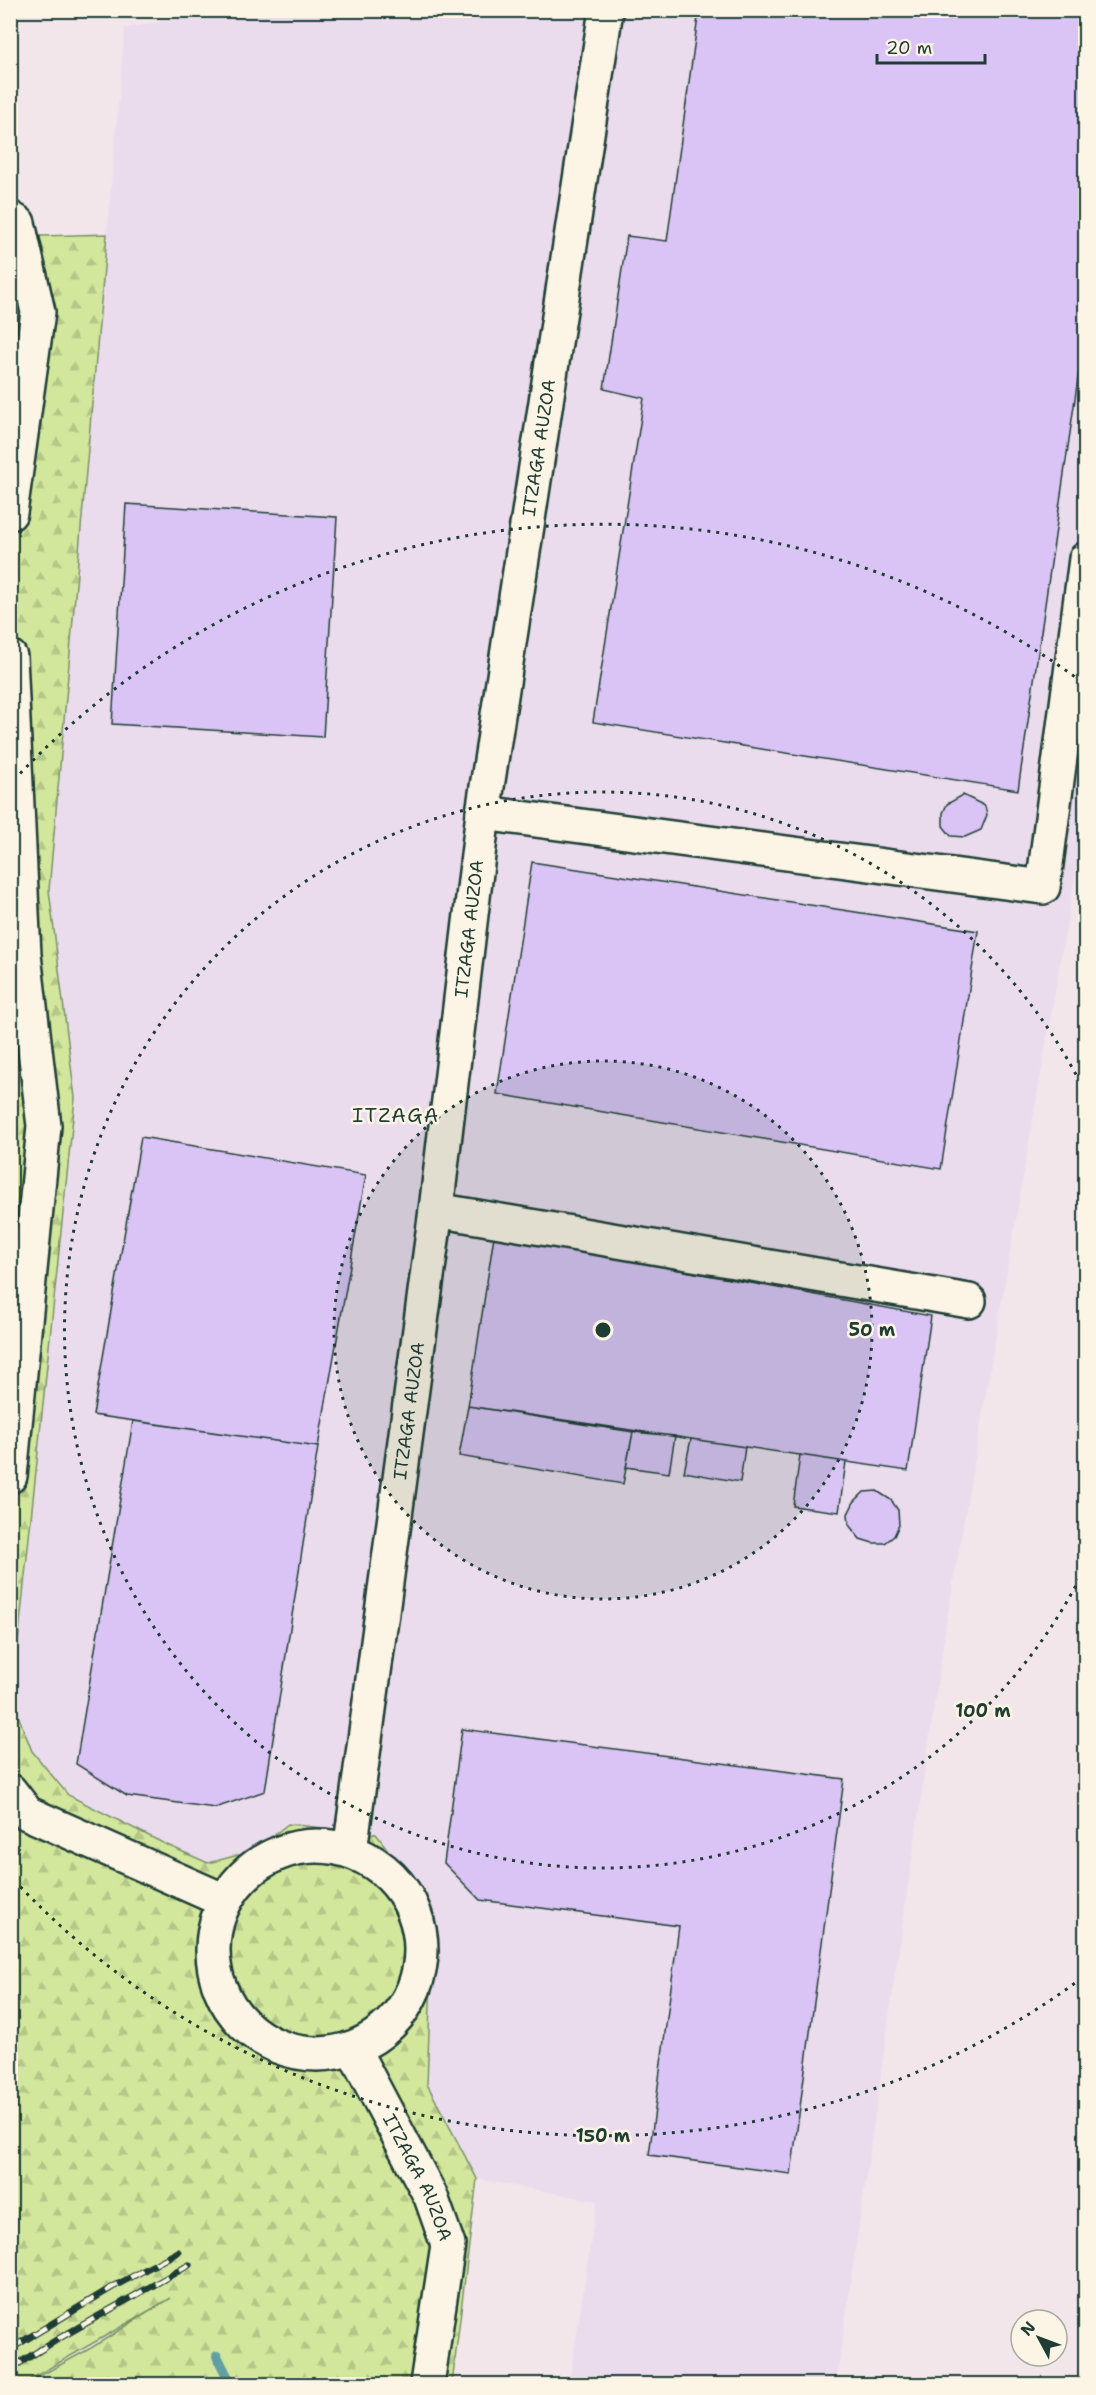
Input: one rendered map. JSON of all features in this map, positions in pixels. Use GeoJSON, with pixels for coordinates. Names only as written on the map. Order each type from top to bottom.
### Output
{"type":"FeatureCollection","features":[{"type":"Feature","properties":{"kind":"street","name":"ITZAGA AUZOA"},"geometry":{"type":"LineString","coordinates":[[350,1851],[436,1210],[483,813],[606,10]]}},
{"type":"Feature","properties":{"kind":"street"},"geometry":{"type":"LineString","coordinates":[[10,218],[18,223],[38,312],[22,356],[10,513]]}},
{"type":"Feature","properties":{"kind":"street"},"geometry":{"type":"LineString","coordinates":[[483,813],[1043,887],[1086,559]]}},
{"type":"Feature","properties":{"kind":"street"},"geometry":{"type":"LineString","coordinates":[[10,657],[24,955],[44,1126],[10,1476]]}},
{"type":"Feature","properties":{"kind":"street"},"geometry":{"type":"LineString","coordinates":[[436,1210],[969,1301]]}},
{"type":"Feature","properties":{"kind":"street"},"geometry":{"type":"LineString","coordinates":[[10,1791],[27,1813],[225,1901]]}},
{"type":"Feature","properties":{"kind":"street"},"geometry":{"type":"LineString","coordinates":[[322,1846],[350,1851],[379,1866],[402,1888],[416,1917],[422,1949],[417,1980],[403,2010],[381,2033],[353,2049],[317,2054],[283,2049],[251,2031],[228,2004],[215,1971],[214,1935],[225,1901],[242,1878],[265,1860],[293,1849],[322,1846]]}},
{"type":"Feature","properties":{"kind":"street","name":"ITZAGA AUZOA"},"geometry":{"type":"LineString","coordinates":[[353,2049],[431,2197],[448,2245],[427,2385]]}},
{"type":"Feature","properties":{"kind":"shaded area"},"geometry":{"type":"Polygon","coordinates":[[[224,10],[1085,11],[1085,817],[945,1631],[836,2384],[569,2384],[597,2201],[477,2179],[427,2084],[433,1927],[425,1899],[288,1824],[254,1851],[208,1863],[165,1844],[68,1795],[32,1751],[12,1700],[75,1098],[49,890],[125,28],[224,10]]]}},
{"type":"Feature","properties":{"kind":"green space"},"geometry":{"type":"Polygon","coordinates":[[[107,234],[49,890],[75,1098],[12,1700],[32,1751],[68,1795],[165,1844],[208,1863],[254,1851],[288,1824],[376,1834],[425,1899],[433,1927],[427,2084],[477,2179],[452,2384],[25,2384],[91,2348],[171,2298],[22,2384],[11,2384],[10,237],[107,234]]]}},
{"type":"Feature","properties":{"kind":"building"},"geometry":{"type":"Polygon","coordinates":[[[699,10],[1065,10],[1086,14],[1086,323],[1018,790],[593,722],[644,398],[604,389],[627,236],[667,241],[699,10]]]}},
{"type":"Feature","properties":{"kind":"building"},"geometry":{"type":"Polygon","coordinates":[[[126,504],[337,517],[323,737],[112,724],[126,504]]]}},
{"type":"Feature","properties":{"kind":"building"},"geometry":{"type":"Polygon","coordinates":[[[963,795],[985,806],[987,815],[981,830],[965,837],[951,836],[943,826],[943,813],[947,804],[963,795]]]}},
{"type":"Feature","properties":{"kind":"building"},"geometry":{"type":"Polygon","coordinates":[[[532,862],[978,931],[941,1169],[497,1094],[532,862]]]}},
{"type":"Feature","properties":{"kind":"building"},"geometry":{"type":"Polygon","coordinates":[[[141,1137],[366,1175],[318,1447],[93,1415],[141,1137]]]}},
{"type":"Feature","properties":{"kind":"building"},"geometry":{"type":"Polygon","coordinates":[[[494,1236],[931,1316],[908,1471],[468,1406],[494,1236]]]}},
{"type":"Feature","properties":{"kind":"building"},"geometry":{"type":"Polygon","coordinates":[[[468,1406],[633,1432],[623,1484],[459,1456],[468,1406]]]}},
{"type":"Feature","properties":{"kind":"building"},"geometry":{"type":"Polygon","coordinates":[[[133,1421],[318,1447],[265,1791],[215,1808],[127,1796],[76,1764],[133,1421]]]}},
{"type":"Feature","properties":{"kind":"building"},"geometry":{"type":"Polygon","coordinates":[[[633,1432],[675,1436],[669,1473],[626,1467],[633,1432]]]}},
{"type":"Feature","properties":{"kind":"building"},"geometry":{"type":"Polygon","coordinates":[[[691,1439],[745,1447],[740,1482],[684,1472],[691,1439]]]}},
{"type":"Feature","properties":{"kind":"building"},"geometry":{"type":"Polygon","coordinates":[[[800,1455],[846,1462],[839,1512],[793,1506],[800,1455]]]}},
{"type":"Feature","properties":{"kind":"building"},"geometry":{"type":"Polygon","coordinates":[[[877,1491],[891,1500],[898,1510],[899,1525],[894,1536],[885,1543],[873,1543],[860,1539],[849,1525],[848,1514],[854,1502],[864,1492],[877,1491]]]}},
{"type":"Feature","properties":{"kind":"building"},"geometry":{"type":"Polygon","coordinates":[[[462,1729],[844,1779],[791,2174],[649,2155],[679,1926],[480,1900],[444,1863],[462,1729]]]}},
{"type":"Feature","properties":{"kind":"waterway"},"geometry":{"type":"LineString","coordinates":[[217,2356],[231,2384]]}},
{"type":"Feature","properties":{"kind":"railway"},"geometry":{"type":"LineString","coordinates":[[10,2349],[111,2288],[178,2252]]}},
{"type":"Feature","properties":{"kind":"railway"},"geometry":{"type":"LineString","coordinates":[[10,2369],[58,2339],[189,2265]]}},
{"type":"Feature","properties":{"kind":"district","name":"ITZAGA"},"geometry":{"type":"Point","coordinates":[396,1115]}}]}
